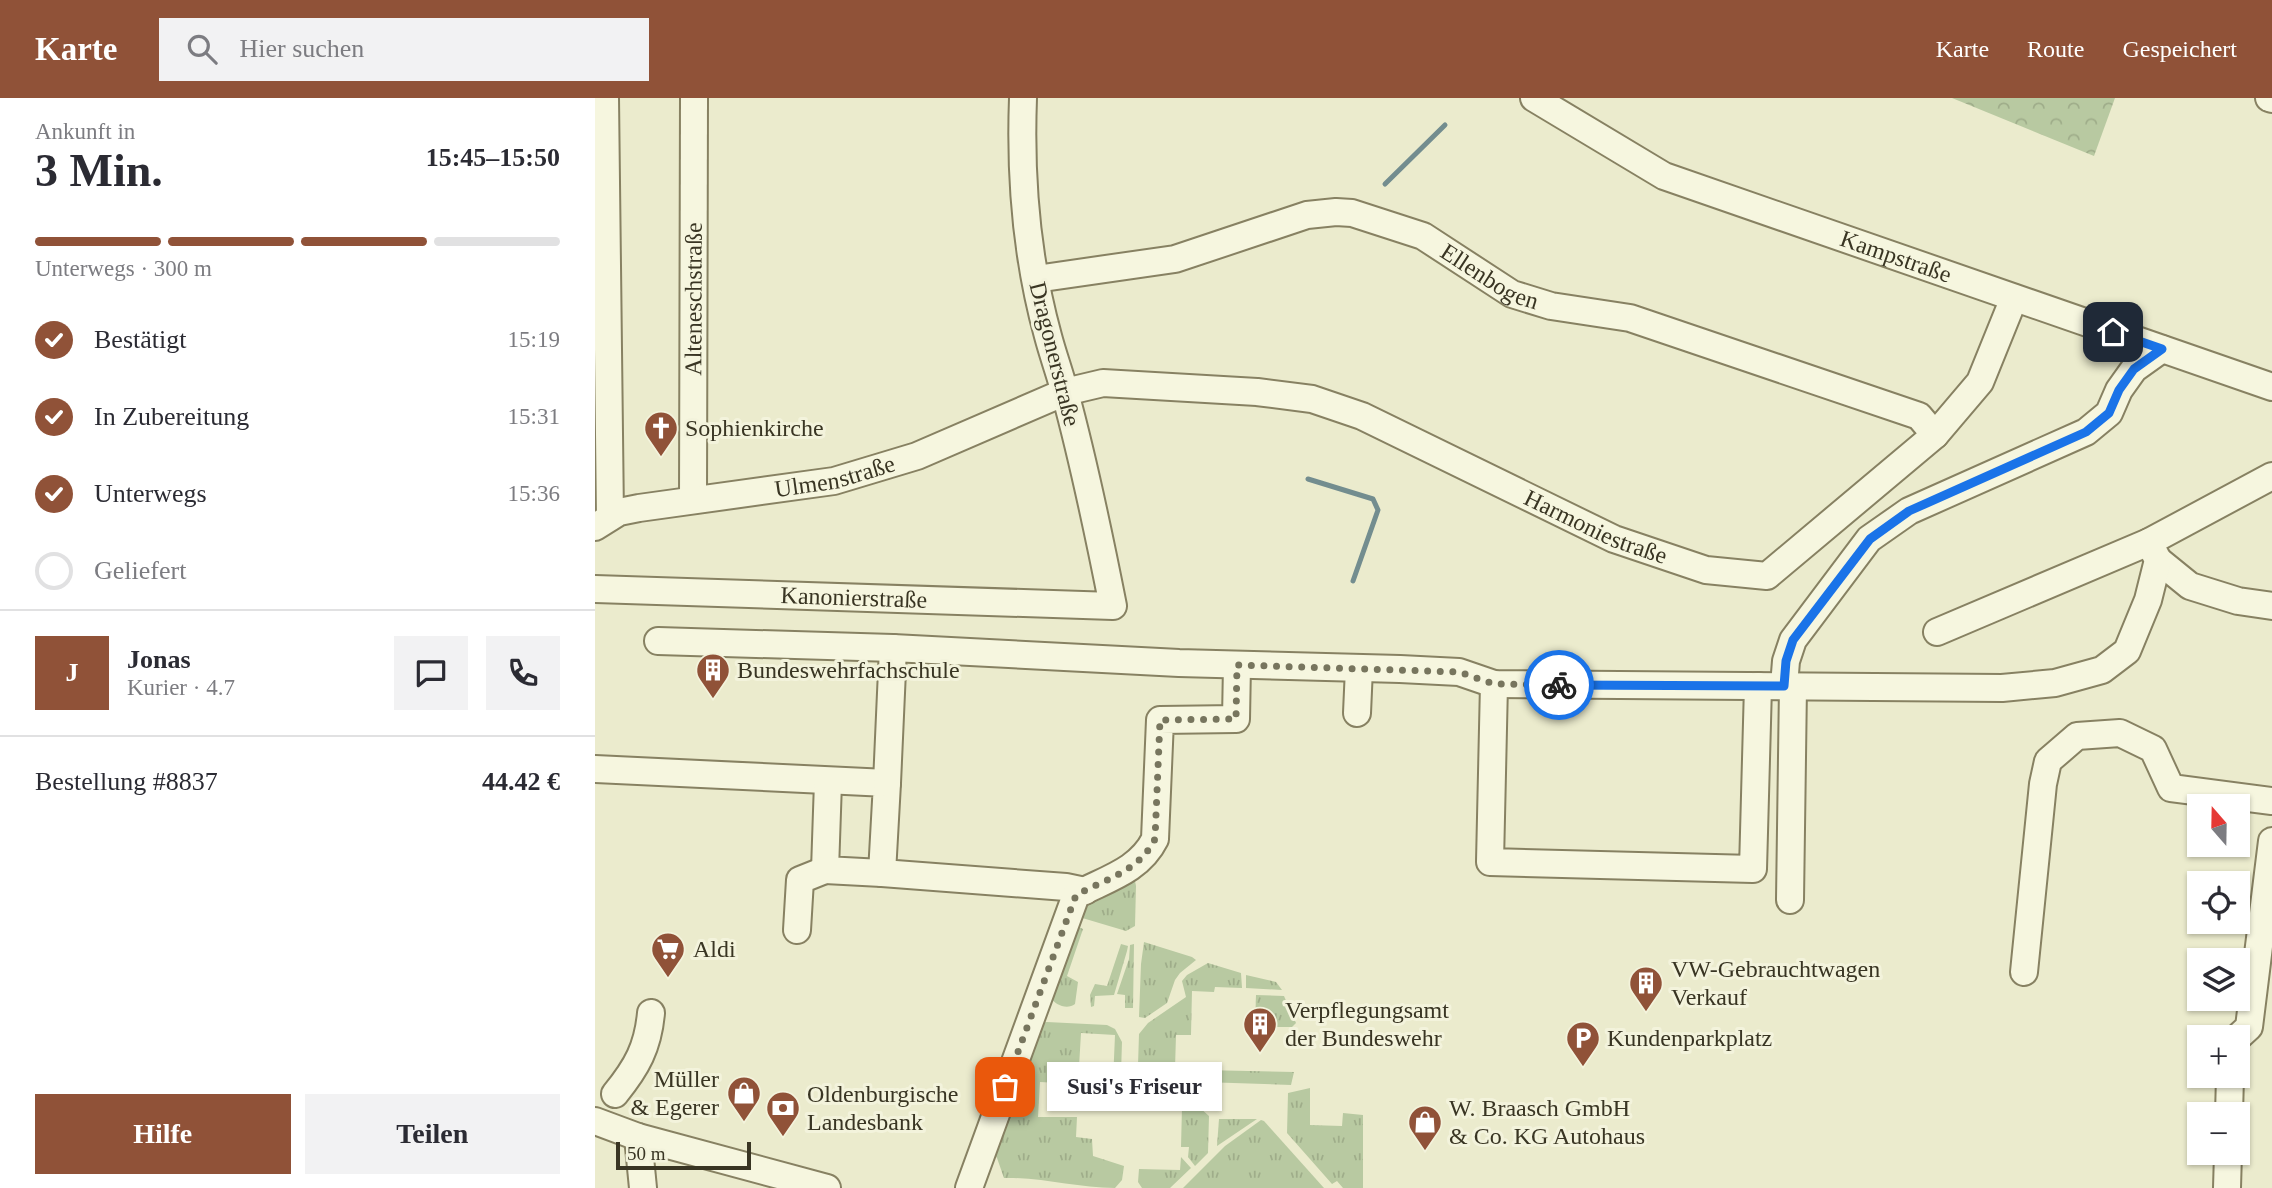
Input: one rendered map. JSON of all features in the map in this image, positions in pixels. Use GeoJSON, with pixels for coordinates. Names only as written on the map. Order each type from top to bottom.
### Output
{"type":"FeatureCollection","features":[{"type":"Feature","properties":{"kind":"street"},"geometry":{"type":"LineString","coordinates":[[603,522],[605,98]]}},
{"type":"Feature","properties":{"kind":"street","name":"Alteneschstraße"},"geometry":{"type":"LineString","coordinates":[[693,500],[694,98]]}},
{"type":"Feature","properties":{"kind":"street","name":"Dragonerstraße"},"geometry":{"type":"LineString","coordinates":[[1023,98],[1021,153],[1036,279],[1048,335],[1065,392],[1113,606]]}},
{"type":"Feature","properties":{"kind":"street","name":"Kampstraße"},"geometry":{"type":"LineString","coordinates":[[1534,98],[1664,176],[2272,387]]}},
{"type":"Feature","properties":{"kind":"street","name":"Ellenbogen"},"geometry":{"type":"LineString","coordinates":[[1036,279],[1175,259],[1307,215],[1352,213],[1423,236],[1512,294],[1551,306],[1630,318],[1919,416],[1935,435]]}},
{"type":"Feature","properties":{"kind":"street","name":"Harmoniestraße"},"geometry":{"type":"LineString","coordinates":[[1065,392],[1103,383],[1312,399],[1362,416],[1614,539],[1706,570],[1767,576],[1935,435],[1980,382],[2014,298]]}},
{"type":"Feature","properties":{"kind":"street"},"geometry":{"type":"LineString","coordinates":[[1790,900],[1789,686],[1786,661],[1793,640],[1870,539],[1909,511],[2086,432],[2109,413],[2119,390],[2134,369],[2162,349]]}},
{"type":"Feature","properties":{"kind":"street","name":"Ulmenstraße"},"geometry":{"type":"LineString","coordinates":[[603,522],[619,513],[639,508],[834,481],[917,456],[1065,392]]}},
{"type":"Feature","properties":{"kind":"street"},"geometry":{"type":"LineString","coordinates":[[1937,632],[2153,551],[2272,477]]}},
{"type":"Feature","properties":{"kind":"street"},"geometry":{"type":"LineString","coordinates":[[658,641],[1459,672],[1494,684],[2002,688],[2055,683],[2102,670],[2127,650],[2148,600],[2153,551]]}},
{"type":"Feature","properties":{"kind":"street"},"geometry":{"type":"LineString","coordinates":[[2153,551],[2190,586],[2238,601],[2272,606]]}},
{"type":"Feature","properties":{"kind":"street","name":"Kanonierstraße"},"geometry":{"type":"LineString","coordinates":[[595,589],[1113,606]]}},
{"type":"Feature","properties":{"kind":"street"},"geometry":{"type":"LineString","coordinates":[[882,873],[893,648]]}},
{"type":"Feature","properties":{"kind":"street"},"geometry":{"type":"LineString","coordinates":[[969,1188],[1076,895],[1133,866],[1148,854],[1155,839],[1160,720],[1236,719],[1237,665]]}},
{"type":"Feature","properties":{"kind":"street"},"geometry":{"type":"LineString","coordinates":[[1357,713],[1359,668]]}},
{"type":"Feature","properties":{"kind":"street"},"geometry":{"type":"LineString","coordinates":[[1494,684],[1490,862],[1753,869],[1758,686]]}},
{"type":"Feature","properties":{"kind":"street"},"geometry":{"type":"LineString","coordinates":[[2024,972],[2047,761],[2077,736],[2120,733],[2153,748],[2171,788],[2272,801]]}},
{"type":"Feature","properties":{"kind":"street"},"geometry":{"type":"LineString","coordinates":[[595,769],[887,783]]}},
{"type":"Feature","properties":{"kind":"street"},"geometry":{"type":"LineString","coordinates":[[825,870],[828,782]]}},
{"type":"Feature","properties":{"kind":"street"},"geometry":{"type":"LineString","coordinates":[[2253,1032],[2272,842]]}},
{"type":"Feature","properties":{"kind":"street"},"geometry":{"type":"LineString","coordinates":[[797,930],[800,880],[825,870],[1066,887],[1084,891]]}},
{"type":"Feature","properties":{"kind":"street"},"geometry":{"type":"LineString","coordinates":[[615,1094],[633,1072],[643,1050],[649,1032],[650,1013]]}},
{"type":"Feature","properties":{"kind":"street"},"geometry":{"type":"LineString","coordinates":[[595,1121],[638,1137],[827,1188]]}},
{"type":"Feature","properties":{"kind":"street"},"geometry":{"type":"LineString","coordinates":[[638,1137],[643,1188]]}},
{"type":"Feature","properties":{"kind":"street"},"geometry":{"type":"LineString","coordinates":[[2227,1188],[2228,1165]]}},
{"type":"Feature","properties":{"kind":"green space"},"geometry":{"type":"Polygon","coordinates":[[[1952,98],[2115,98],[2094,156],[1952,98]]]}},
{"type":"Feature","properties":{"kind":"green space"},"geometry":{"type":"Polygon","coordinates":[[[1131,879],[1136,886],[1135,926],[1126,931],[1079,917],[1081,907],[1131,879]]]}},
{"type":"Feature","properties":{"kind":"green space"},"geometry":{"type":"Polygon","coordinates":[[[1077,926],[1083,929],[1067,976],[1078,982],[1075,1004],[1065,1007],[1050,997],[1077,926]]]}},
{"type":"Feature","properties":{"kind":"green space"},"geometry":{"type":"Polygon","coordinates":[[[1144,942],[1196,960],[1175,980],[1167,1003],[1145,1018],[1139,1017],[1144,942]]]}},
{"type":"Feature","properties":{"kind":"green space"},"geometry":{"type":"Polygon","coordinates":[[[1121,944],[1128,946],[1114,995],[1095,996],[1094,1006],[1091,1007],[1090,995],[1095,984],[1107,986],[1121,944]]]}},
{"type":"Feature","properties":{"kind":"green space"},"geometry":{"type":"Polygon","coordinates":[[[1134,944],[1133,1008],[1125,1008],[1125,995],[1117,994],[1129,959],[1130,945],[1134,944]]]}},
{"type":"Feature","properties":{"kind":"green space"},"geometry":{"type":"Polygon","coordinates":[[[1208,963],[1241,973],[1242,988],[1215,987],[1214,992],[1192,991],[1191,1035],[1176,1035],[1175,1069],[1192,1069],[1192,1074],[1198,1074],[1199,1082],[1158,1081],[1138,1065],[1139,1034],[1148,1023],[1186,997],[1182,981],[1208,963]]]}},
{"type":"Feature","properties":{"kind":"green space"},"geometry":{"type":"Polygon","coordinates":[[[1246,975],[1276,982],[1282,990],[1246,988],[1246,975]]]}},
{"type":"Feature","properties":{"kind":"green space"},"geometry":{"type":"Polygon","coordinates":[[[1256,995],[1284,996],[1296,1023],[1292,1027],[1255,1027],[1256,995]]]}},
{"type":"Feature","properties":{"kind":"green space"},"geometry":{"type":"Polygon","coordinates":[[[1040,1023],[1107,1025],[1115,1029],[1122,1042],[1120,1105],[1112,1104],[1115,1035],[1081,1033],[1078,1084],[1040,1082],[1038,1117],[1077,1117],[1076,1137],[1092,1139],[1093,1156],[1124,1166],[1122,1180],[1115,1188],[1004,1178],[991,1150],[1040,1023]]]}},
{"type":"Feature","properties":{"kind":"green space"},"geometry":{"type":"Polygon","coordinates":[[[1202,1070],[1294,1072],[1291,1085],[1202,1082],[1202,1070]]]}},
{"type":"Feature","properties":{"kind":"green space"},"geometry":{"type":"Polygon","coordinates":[[[1310,1088],[1310,1125],[1342,1126],[1343,1113],[1363,1115],[1363,1188],[1343,1188],[1337,1181],[1332,1184],[1287,1133],[1288,1093],[1310,1088]]]}},
{"type":"Feature","properties":{"kind":"green space"},"geometry":{"type":"Polygon","coordinates":[[[1138,1097],[1189,1098],[1209,1116],[1208,1153],[1195,1166],[1188,1157],[1189,1147],[1181,1147],[1182,1107],[1138,1105],[1138,1097]]]}},
{"type":"Feature","properties":{"kind":"green space"},"geometry":{"type":"Polygon","coordinates":[[[1219,1119],[1257,1119],[1217,1146],[1219,1119]]]}},
{"type":"Feature","properties":{"kind":"green space"},"geometry":{"type":"Polygon","coordinates":[[[1261,1120],[1324,1188],[1183,1188],[1225,1146],[1261,1120]]]}},
{"type":"Feature","properties":{"kind":"green space"},"geometry":{"type":"Polygon","coordinates":[[[1181,1157],[1191,1168],[1170,1188],[1142,1188],[1138,1182],[1139,1169],[1180,1170],[1181,1157]]]}},
{"type":"Feature","properties":{"kind":"waterway"},"geometry":{"type":"LineString","coordinates":[[1385,184],[1445,125]]}},
{"type":"Feature","properties":{"kind":"waterway"},"geometry":{"type":"LineString","coordinates":[[1308,479],[1373,499],[1378,510],[1353,581]]}},
{"type":"Feature","properties":{"kind":"way so far"},"geometry":{"type":"LineString","coordinates":[[1005,1087],[1076,895],[1133,866],[1148,854],[1155,839],[1160,720],[1236,719],[1237,665],[1459,672],[1494,684],[1559,685]]}},
{"type":"Feature","properties":{"kind":"place","name":"Sophienkirche"},"geometry":{"type":"Point","coordinates":[661,458]}},
{"type":"Feature","properties":{"kind":"place","name":"Bundeswehrfachschule"},"geometry":{"type":"Point","coordinates":[713,700]}},
{"type":"Feature","properties":{"kind":"place","name":"Aldi"},"geometry":{"type":"Point","coordinates":[668,979]}},
{"type":"Feature","properties":{"kind":"place","name":"VW-Gebrauchtwagen Verkauf"},"geometry":{"type":"Point","coordinates":[1646,1013]}},
{"type":"Feature","properties":{"kind":"place","name":"Verpflegungsamt der Bundeswehr"},"geometry":{"type":"Point","coordinates":[1260,1054]}},
{"type":"Feature","properties":{"kind":"place","name":"Kundenparkplatz"},"geometry":{"type":"Point","coordinates":[1583,1068]}},
{"type":"Feature","properties":{"kind":"place","name":"Susi's Friseur"},"geometry":{"type":"Point","coordinates":[1005,1087]}},
{"type":"Feature","properties":{"kind":"place","name":"Müller & Egerer"},"geometry":{"type":"Point","coordinates":[744,1123]}},
{"type":"Feature","properties":{"kind":"place","name":"Oldenburgische Landesbank"},"geometry":{"type":"Point","coordinates":[783,1138]}},
{"type":"Feature","properties":{"kind":"place","name":"W. Braasch GmbH & Co. KG Autohaus"},"geometry":{"type":"Point","coordinates":[1425,1152]}},
{"type":"Feature","properties":{"kind":"route"},"geometry":{"type":"LineString","coordinates":[[1559,685],[1784,686],[1786,661],[1793,640],[1870,539],[1909,511],[2086,432],[2109,413],[2119,390],[2134,369],[2162,349],[2113,332]]}}]}
